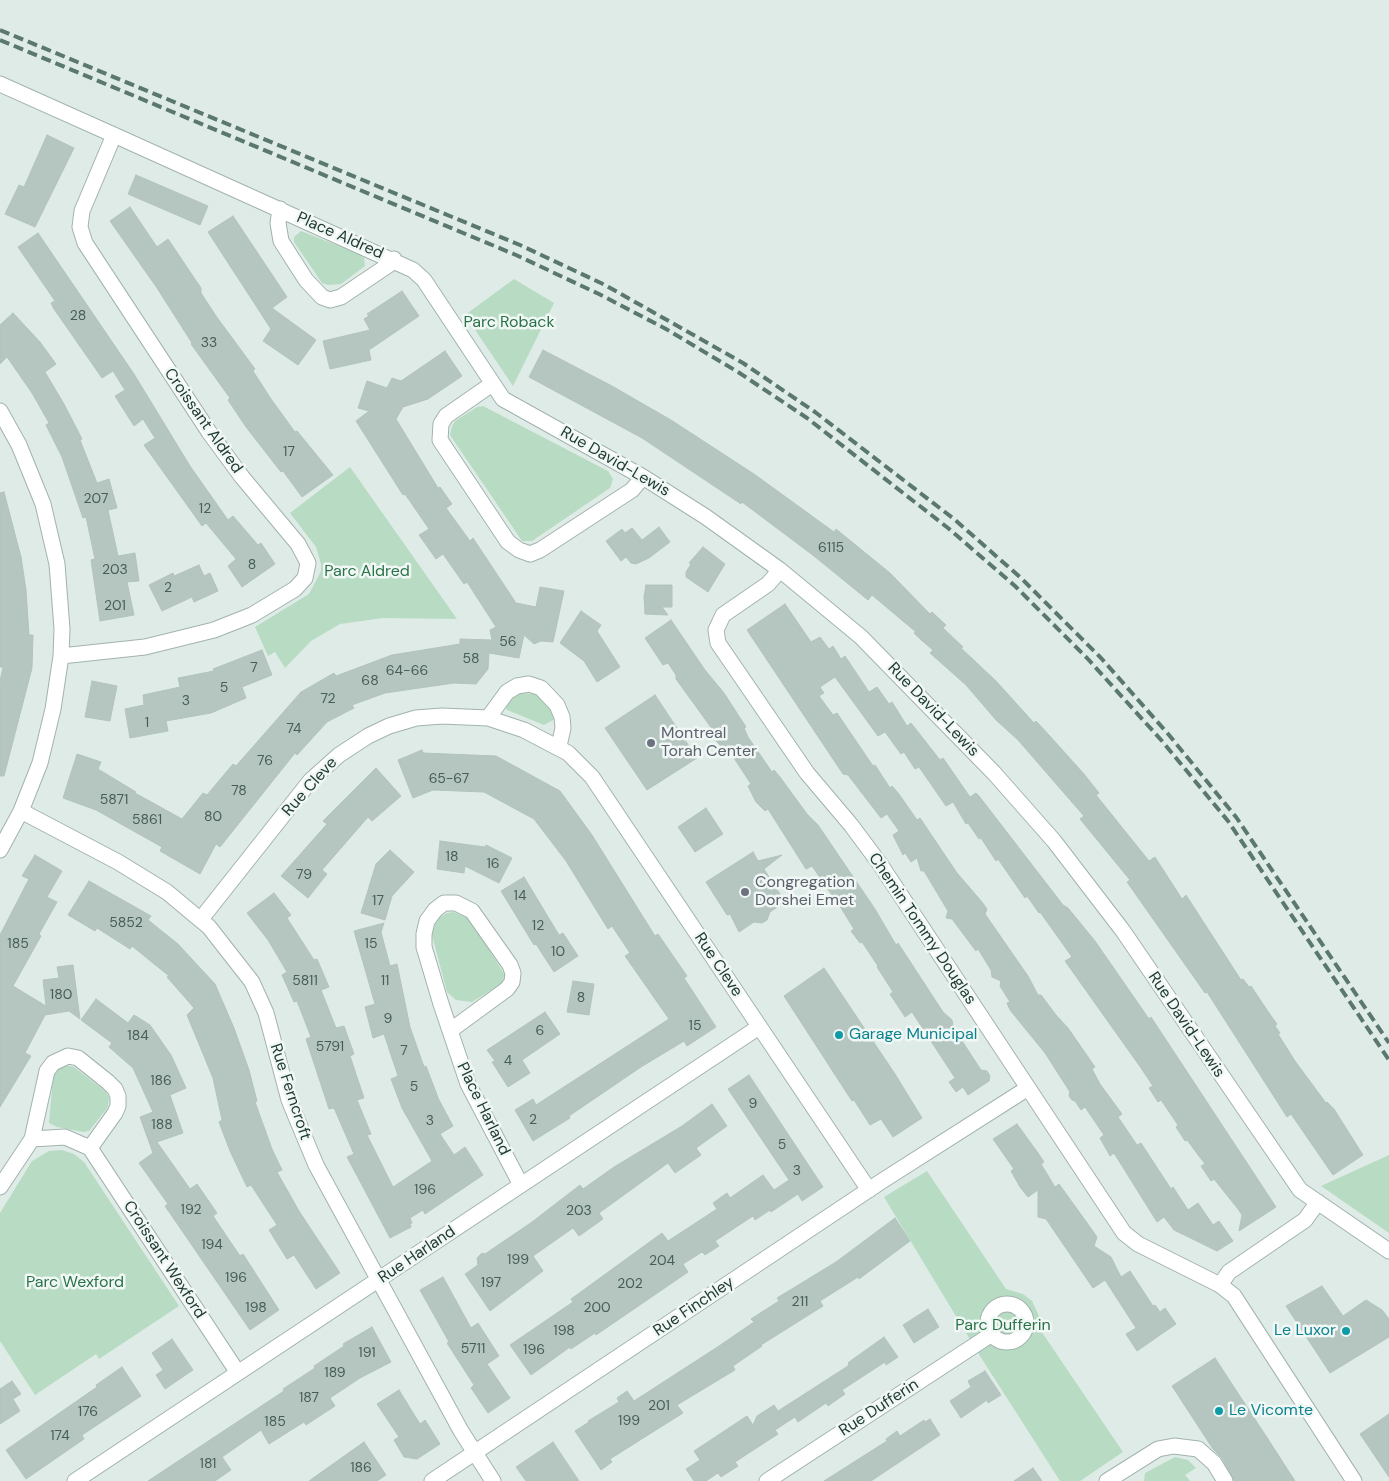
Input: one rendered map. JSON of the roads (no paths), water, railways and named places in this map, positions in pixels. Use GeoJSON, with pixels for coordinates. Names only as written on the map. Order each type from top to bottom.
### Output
{"type":"FeatureCollection","features":[{"type":"Feature","properties":{"kind":"street"},"geometry":{"type":"LineString","coordinates":[[0,84],[114,135]]}},
{"type":"Feature","properties":{"kind":"street","name":"Place Aldred"},"geometry":{"type":"LineString","coordinates":[[114,135],[394,259],[390,264],[340,297],[330,300],[322,297],[306,280],[281,241],[278,223],[280,210]]}},
{"type":"Feature","properties":{"kind":"street","name":"Croissant Aldred"},"geometry":{"type":"LineString","coordinates":[[61,656],[145,646],[214,630],[252,615],[276,602],[298,586],[308,570],[305,554],[242,477],[209,432],[85,244],[80,227],[84,203],[114,135]]}},
{"type":"Feature","properties":{"kind":"street","name":"Rue David-Lewis"},"geometry":{"type":"LineString","coordinates":[[394,259],[414,270],[424,280],[503,399],[643,477],[706,517],[780,570],[836,616],[886,662],[1038,823],[1123,931],[1300,1190],[1389,1251]]}},
{"type":"Feature","properties":{"kind":"street"},"geometry":{"type":"LineString","coordinates":[[492,384],[446,416],[439,432],[445,449],[508,542],[519,550],[530,554],[540,550],[632,490],[643,477]]}},
{"type":"Feature","properties":{"kind":"street"},"geometry":{"type":"LineString","coordinates":[[0,411],[19,445],[34,478],[50,529],[62,602],[61,656],[48,735],[40,763],[21,811],[0,850]]}},
{"type":"Feature","properties":{"kind":"street","name":"Chemin Tommy Douglas"},"geometry":{"type":"LineString","coordinates":[[780,570],[768,584],[723,615],[716,630],[718,643],[807,773],[851,825],[880,864],[1124,1232],[1138,1244],[1220,1285],[1234,1296],[1354,1481]]}},
{"type":"Feature","properties":{"kind":"street"},"geometry":{"type":"LineString","coordinates":[[488,718],[507,692],[517,686],[529,684],[541,688],[557,705],[562,717],[563,728],[559,746]]}},
{"type":"Feature","properties":{"kind":"street","name":"Rue Cleve"},"geometry":{"type":"LineString","coordinates":[[201,919],[311,780],[339,754],[380,730],[416,718],[442,716],[488,718],[524,730],[559,746],[580,763],[592,777],[869,1190]]}},
{"type":"Feature","properties":{"kind":"street","name":"Rue Ferncroft"},"geometry":{"type":"LineString","coordinates":[[21,811],[151,881],[201,919],[216,934],[252,982],[266,1013],[289,1100],[316,1165],[474,1453],[493,1481]]}},
{"type":"Feature","properties":{"kind":"street","name":"Place Harland"},"geometry":{"type":"LineString","coordinates":[[451,1030],[507,989],[512,982],[513,973],[510,965],[472,911],[456,903],[444,903],[435,910],[427,921],[424,947],[468,1084],[521,1185]]}},
{"type":"Feature","properties":{"kind":"street","name":"Rue Harland"},"geometry":{"type":"LineString","coordinates":[[75,1481],[759,1027]]}},
{"type":"Feature","properties":{"kind":"street"},"geometry":{"type":"LineString","coordinates":[[0,1187],[32,1139],[47,1071],[53,1063],[68,1056],[78,1058],[115,1089],[118,1096],[118,1106],[90,1148],[65,1138],[32,1139]]}},
{"type":"Feature","properties":{"kind":"street","name":"Rue Finchley"},"geometry":{"type":"LineString","coordinates":[[432,1481],[869,1190],[1028,1088]]}},
{"type":"Feature","properties":{"kind":"street","name":"Croissant Wexford"},"geometry":{"type":"LineString","coordinates":[[90,1148],[238,1373]]}},
{"type":"Feature","properties":{"kind":"street"},"geometry":{"type":"LineString","coordinates":[[1220,1285],[1229,1272],[1305,1220],[1318,1202]]}},
{"type":"Feature","properties":{"kind":"street","name":"Rue Dufferin"},"geometry":{"type":"LineString","coordinates":[[767,1481],[992,1334]]}},
{"type":"Feature","properties":{"kind":"street"},"geometry":{"type":"LineString","coordinates":[[1116,1479],[1158,1449],[1174,1446],[1198,1449],[1214,1463],[1224,1481]]}},
{"type":"Feature","properties":{"kind":"railway"},"geometry":{"type":"LineString","coordinates":[[0,30],[520,245],[605,285],[743,363],[815,412],[954,519],[1021,578],[1101,658],[1169,735],[1236,817],[1389,1043]]}},
{"type":"Feature","properties":{"kind":"railway"},"geometry":{"type":"LineString","coordinates":[[0,40],[516,255],[599,294],[666,329],[738,372],[807,418],[948,528],[1015,586],[1087,658],[1162,741],[1228,821],[1389,1060]]}},
{"type":"Feature","properties":{"kind":"place","name":"Montreal Torah Center"},"geometry":{"type":"Point","coordinates":[651,743]}},
{"type":"Feature","properties":{"kind":"place","name":"Congregation Dorshei Emet"},"geometry":{"type":"Point","coordinates":[745,892]}},
{"type":"Feature","properties":{"kind":"place","name":"Garage Municipal"},"geometry":{"type":"Point","coordinates":[839,1035]}},
{"type":"Feature","properties":{"kind":"place","name":"Le Luxor"},"geometry":{"type":"Point","coordinates":[1346,1331]}},
{"type":"Feature","properties":{"kind":"place","name":"Le Vicomte"},"geometry":{"type":"Point","coordinates":[1219,1411]}},
{"type":"Feature","properties":{"kind":"park label","name":"Parc Roback"},"geometry":{"type":"Point","coordinates":[509,323]}},
{"type":"Feature","properties":{"kind":"park label","name":"Parc Aldred"},"geometry":{"type":"Point","coordinates":[367,572]}},
{"type":"Feature","properties":{"kind":"park label","name":"Parc Wexford"},"geometry":{"type":"Point","coordinates":[75,1283]}},
{"type":"Feature","properties":{"kind":"park label","name":"Parc Dufferin"},"geometry":{"type":"Point","coordinates":[1003,1326]}}]}
